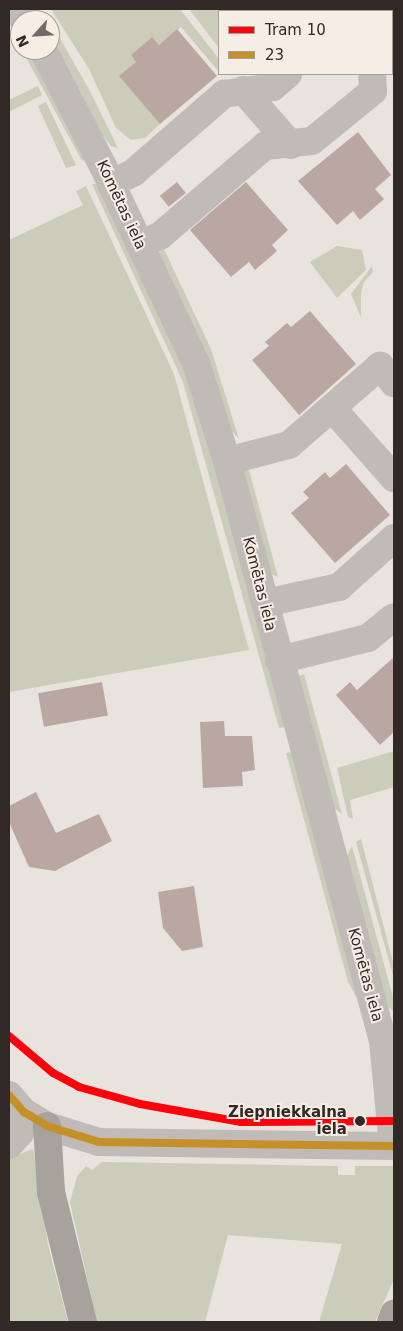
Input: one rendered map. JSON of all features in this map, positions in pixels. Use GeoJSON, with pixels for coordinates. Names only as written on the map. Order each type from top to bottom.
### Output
{"type":"FeatureCollection","features":[{"type":"Feature","properties":{"kind":"highway"},"geometry":{"type":"LineString","coordinates":[[47,1126],[52,1192],[83,1322]]}},
{"type":"Feature","properties":{"kind":"highway"},"geometry":{"type":"LineString","coordinates":[[391,1322],[394,1314]]}},
{"type":"Feature","properties":{"kind":"street","name":"Komētas iela"},"geometry":{"type":"LineString","coordinates":[[48,60],[111,184],[197,366],[227,462],[265,603],[278,660],[389,1043],[394,1146]]}},
{"type":"Feature","properties":{"kind":"street"},"geometry":{"type":"LineString","coordinates":[[111,184],[133,173],[224,94],[273,87],[287,75]]}},
{"type":"Feature","properties":{"kind":"street"},"geometry":{"type":"LineString","coordinates":[[140,246],[161,235],[265,146],[291,145],[312,141],[373,91],[372,75]]}},
{"type":"Feature","properties":{"kind":"street"},"geometry":{"type":"LineString","coordinates":[[243,90],[291,145]]}},
{"type":"Feature","properties":{"kind":"street"},"geometry":{"type":"LineString","coordinates":[[227,462],[289,445],[380,366],[394,383]]}},
{"type":"Feature","properties":{"kind":"street"},"geometry":{"type":"LineString","coordinates":[[332,408],[394,478]]}},
{"type":"Feature","properties":{"kind":"street"},"geometry":{"type":"LineString","coordinates":[[265,603],[339,587],[394,538]]}},
{"type":"Feature","properties":{"kind":"street"},"geometry":{"type":"LineString","coordinates":[[278,660],[368,638],[394,617]]}},
{"type":"Feature","properties":{"kind":"street"},"geometry":{"type":"LineString","coordinates":[[16,1104],[47,1126],[99,1142],[394,1146]]}},
{"type":"Feature","properties":{"kind":"street"},"geometry":{"type":"LineString","coordinates":[[9,1146],[20,1133],[16,1104]]}},
{"type":"Feature","properties":{"kind":"green space"},"geometry":{"type":"Polygon","coordinates":[[[51,9],[180,9],[218,58],[218,71],[181,27],[159,45],[152,37],[131,55],[136,62],[120,76],[160,124],[145,138],[131,140],[116,128],[89,69],[60,23],[60,10],[51,9]]]}},
{"type":"Feature","properties":{"kind":"green space"},"geometry":{"type":"Polygon","coordinates":[[[189,9],[237,9],[218,10],[218,47],[189,9]]]}},
{"type":"Feature","properties":{"kind":"green space"},"geometry":{"type":"Polygon","coordinates":[[[60,38],[90,91],[118,148],[111,146],[103,136],[60,56],[60,38]]]}},
{"type":"Feature","properties":{"kind":"green space"},"geometry":{"type":"Polygon","coordinates":[[[27,60],[36,60],[86,159],[82,161],[27,60]]]}},
{"type":"Feature","properties":{"kind":"green space"},"geometry":{"type":"Polygon","coordinates":[[[38,86],[42,95],[9,112],[9,100],[38,86]]]}},
{"type":"Feature","properties":{"kind":"green space"},"geometry":{"type":"Polygon","coordinates":[[[46,102],[76,165],[66,168],[38,106],[46,102]]]}},
{"type":"Feature","properties":{"kind":"green space"},"geometry":{"type":"Polygon","coordinates":[[[92,184],[97,184],[194,392],[285,727],[279,728],[183,382],[92,184]]]}},
{"type":"Feature","properties":{"kind":"green space"},"geometry":{"type":"Polygon","coordinates":[[[86,186],[174,374],[249,650],[9,692],[9,240],[83,205],[76,191],[86,186]]]}},
{"type":"Feature","properties":{"kind":"green space"},"geometry":{"type":"Polygon","coordinates":[[[337,246],[362,250],[366,270],[337,298],[310,262],[337,246]]]}},
{"type":"Feature","properties":{"kind":"green space"},"geometry":{"type":"Polygon","coordinates":[[[164,249],[211,349],[239,439],[231,430],[158,253],[164,249]]]}},
{"type":"Feature","properties":{"kind":"green space"},"geometry":{"type":"Polygon","coordinates":[[[372,266],[373,272],[364,282],[361,293],[361,317],[351,294],[372,266]]]}},
{"type":"Feature","properties":{"kind":"green space"},"geometry":{"type":"Polygon","coordinates":[[[244,470],[249,470],[278,577],[271,574],[240,478],[244,470]]]}},
{"type":"Feature","properties":{"kind":"green space"},"geometry":{"type":"Polygon","coordinates":[[[304,674],[342,814],[333,807],[299,676],[304,674]]]}},
{"type":"Feature","properties":{"kind":"green space"},"geometry":{"type":"Polygon","coordinates":[[[394,751],[394,787],[350,800],[353,819],[348,817],[337,768],[394,751]]]}},
{"type":"Feature","properties":{"kind":"green space"},"geometry":{"type":"Polygon","coordinates":[[[292,752],[365,1013],[348,982],[286,753],[292,752]]]}},
{"type":"Feature","properties":{"kind":"green space"},"geometry":{"type":"Polygon","coordinates":[[[361,839],[394,966],[394,979],[356,842],[361,839]]]}},
{"type":"Feature","properties":{"kind":"green space"},"geometry":{"type":"Polygon","coordinates":[[[352,846],[394,1001],[394,1012],[385,1004],[347,856],[352,846]]]}},
{"type":"Feature","properties":{"kind":"green space"},"geometry":{"type":"Polygon","coordinates":[[[33,1149],[48,1245],[68,1322],[9,1322],[9,1158],[33,1149]]]}},
{"type":"Feature","properties":{"kind":"green space"},"geometry":{"type":"Polygon","coordinates":[[[102,1162],[338,1166],[338,1175],[355,1175],[355,1166],[394,1166],[394,1279],[375,1322],[319,1322],[342,1244],[228,1235],[205,1322],[97,1322],[70,1202],[77,1176],[86,1166],[92,1170],[102,1162]]]}},
{"type":"Feature","properties":{"kind":"building"},"geometry":{"type":"Polygon","coordinates":[[[177,29],[217,76],[160,124],[119,76],[136,62],[131,55],[152,37],[159,45],[177,29]]]}},
{"type":"Feature","properties":{"kind":"building"},"geometry":{"type":"Polygon","coordinates":[[[358,132],[391,175],[375,189],[384,199],[360,220],[353,211],[337,225],[298,181],[358,132]]]}},
{"type":"Feature","properties":{"kind":"building"},"geometry":{"type":"Polygon","coordinates":[[[177,182],[186,193],[169,207],[160,196],[177,182]]]}},
{"type":"Feature","properties":{"kind":"building"},"geometry":{"type":"Polygon","coordinates":[[[246,182],[288,230],[272,245],[277,251],[255,270],[249,262],[231,277],[190,230],[246,182]]]}},
{"type":"Feature","properties":{"kind":"building"},"geometry":{"type":"Polygon","coordinates":[[[310,311],[356,364],[299,415],[252,360],[269,346],[265,342],[287,323],[291,327],[310,311]]]}},
{"type":"Feature","properties":{"kind":"building"},"geometry":{"type":"Polygon","coordinates":[[[346,464],[390,515],[335,563],[291,513],[309,498],[303,492],[325,472],[330,478],[346,464]]]}},
{"type":"Feature","properties":{"kind":"building"},"geometry":{"type":"Polygon","coordinates":[[[394,657],[394,732],[380,745],[336,695],[350,682],[357,690],[394,657]]]}},
{"type":"Feature","properties":{"kind":"building"},"geometry":{"type":"Polygon","coordinates":[[[102,682],[108,715],[44,727],[38,693],[102,682]]]}},
{"type":"Feature","properties":{"kind":"building"},"geometry":{"type":"Polygon","coordinates":[[[224,721],[225,736],[252,736],[255,770],[242,772],[243,786],[203,788],[200,722],[224,721]]]}},
{"type":"Feature","properties":{"kind":"building"},"geometry":{"type":"Polygon","coordinates":[[[36,792],[56,833],[99,814],[112,841],[55,871],[29,867],[9,822],[9,806],[36,792]]]}},
{"type":"Feature","properties":{"kind":"building"},"geometry":{"type":"Polygon","coordinates":[[[194,886],[203,947],[182,951],[163,928],[158,892],[194,886]]]}},
{"type":"Feature","properties":{"kind":"tram line","name":"10"},"geometry":{"type":"LineString","coordinates":[[9,1036],[53,1073],[79,1087],[140,1104],[241,1122],[394,1121]]}},
{"type":"Feature","properties":{"kind":"transit line","name":"23"},"geometry":{"type":"LineString","coordinates":[[9,1095],[24,1112],[47,1126],[99,1142],[394,1146]]}},
{"type":"Feature","properties":{"kind":"place","name":"Ziepniekkalna iela"},"geometry":{"type":"Point","coordinates":[360,1121]}}]}
